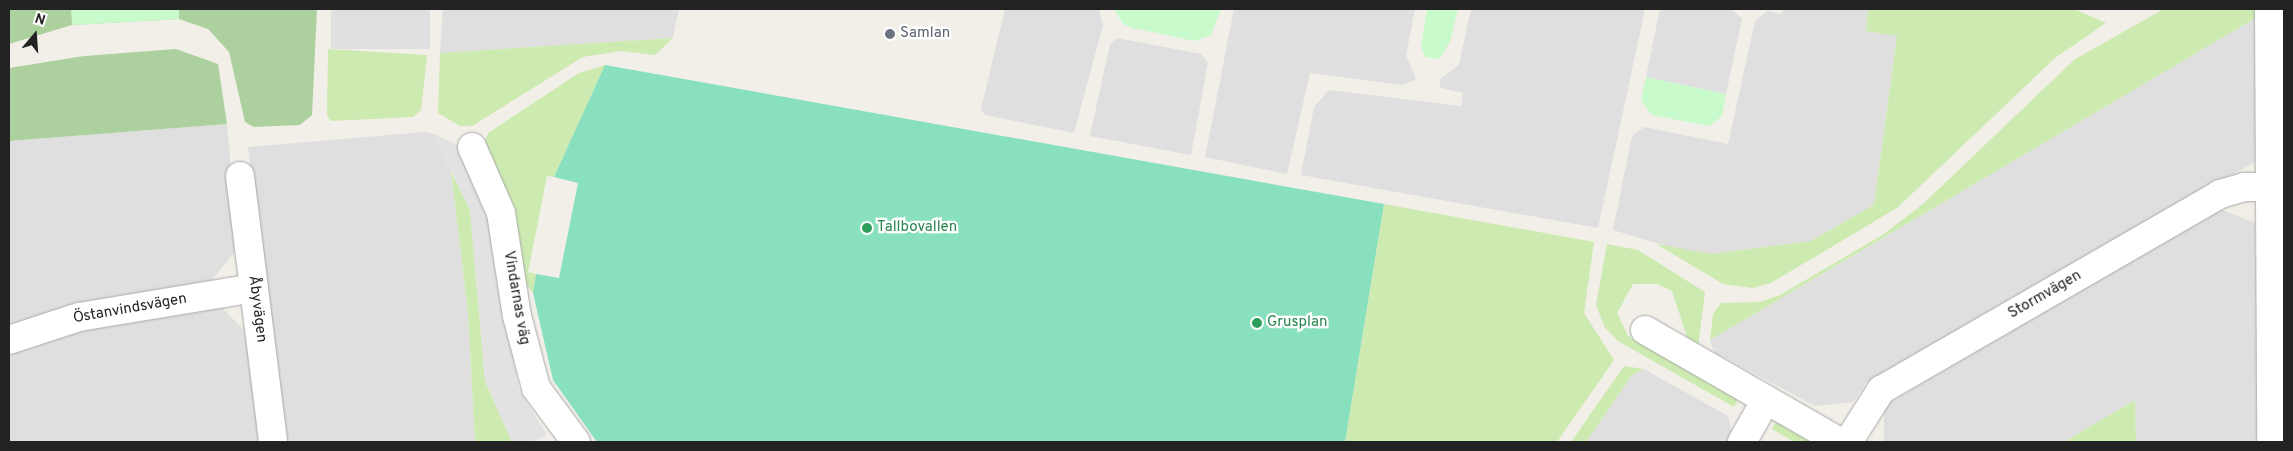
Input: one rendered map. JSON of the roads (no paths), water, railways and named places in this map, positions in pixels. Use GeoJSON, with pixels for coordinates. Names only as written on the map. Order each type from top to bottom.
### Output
{"type":"FeatureCollection","features":[{"type":"Feature","properties":{"kind":"street"},"geometry":{"type":"LineString","coordinates":[[2269,9],[2271,442]]}},
{"type":"Feature","properties":{"kind":"street","name":"Vindarnas väg"},"geometry":{"type":"LineString","coordinates":[[472,147],[502,213],[517,316],[536,388],[576,442]]}},
{"type":"Feature","properties":{"kind":"street","name":"Åbyvägen"},"geometry":{"type":"LineString","coordinates":[[240,176],[273,442]]}},
{"type":"Feature","properties":{"kind":"street","name":"Stormvägen"},"geometry":{"type":"LineString","coordinates":[[1848,442],[1881,390],[2220,194],[2244,187],[2269,187]]}},
{"type":"Feature","properties":{"kind":"street","name":"Östanvindsvägen"},"geometry":{"type":"LineString","coordinates":[[9,340],[79,317],[254,288]]}},
{"type":"Feature","properties":{"kind":"street"},"geometry":{"type":"LineString","coordinates":[[1645,330],[1840,442]]}},
{"type":"Feature","properties":{"kind":"street"},"geometry":{"type":"LineString","coordinates":[[1742,442],[1766,400]]}},
{"type":"Feature","properties":{"kind":"place","name":"Samlan"},"geometry":{"type":"Point","coordinates":[890,34]}},
{"type":"Feature","properties":{"kind":"place","name":"Tallbovallen"},"geometry":{"type":"Point","coordinates":[867,228]}},
{"type":"Feature","properties":{"kind":"place","name":"Grusplan"},"geometry":{"type":"Point","coordinates":[1257,323]}}]}
